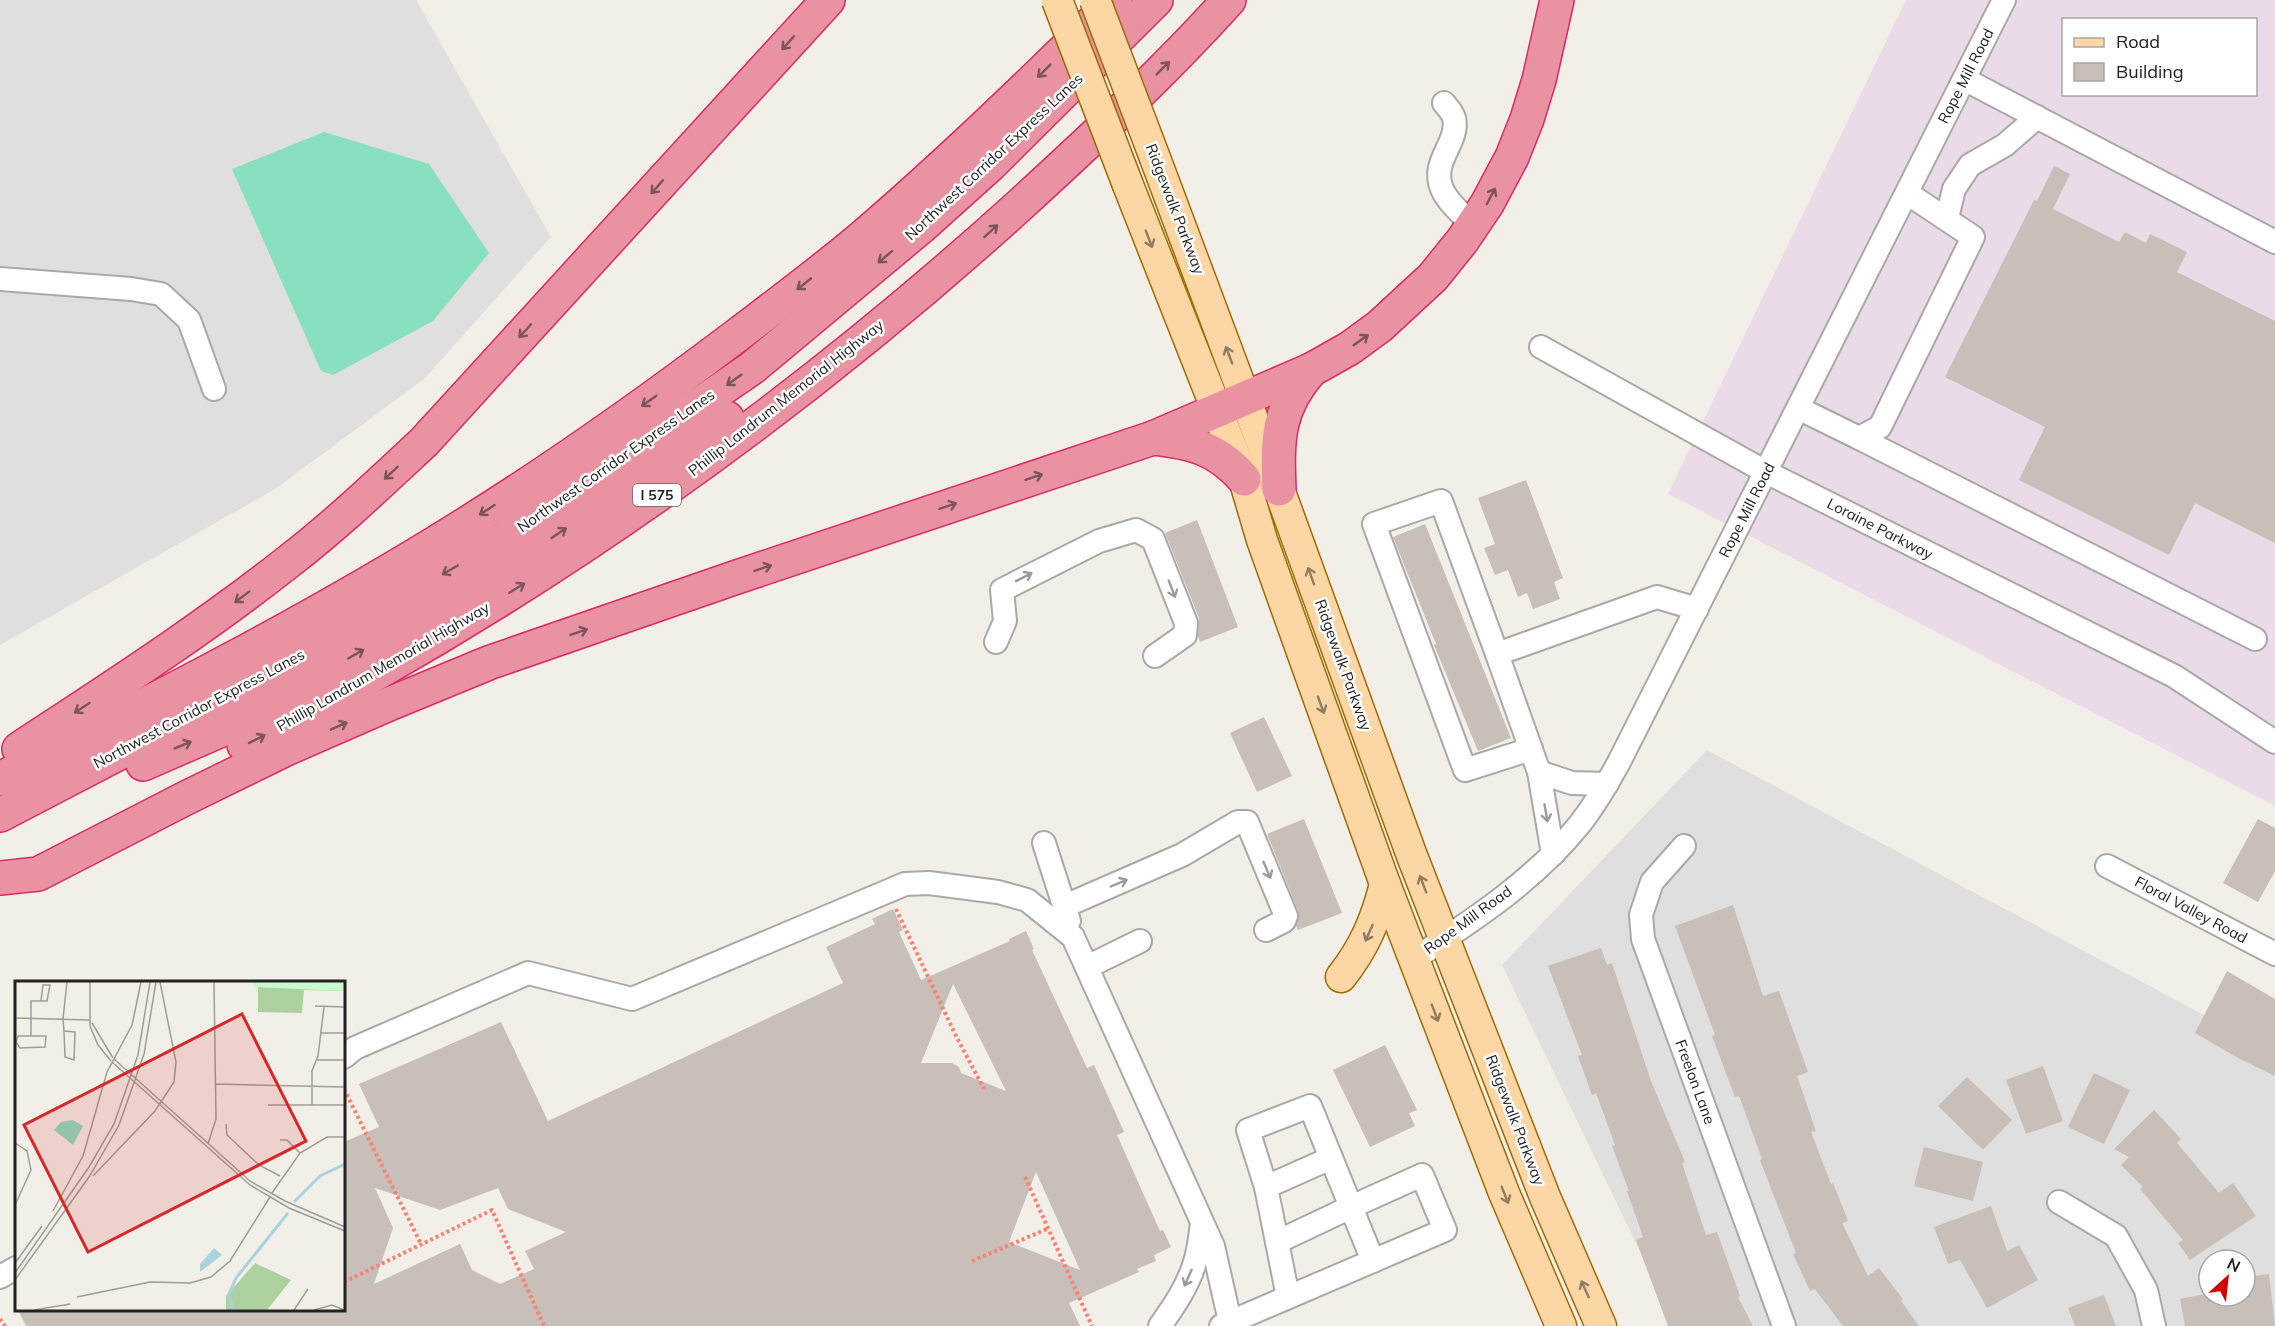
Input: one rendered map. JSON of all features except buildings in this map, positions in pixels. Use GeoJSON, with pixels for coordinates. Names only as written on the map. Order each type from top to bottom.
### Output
{"type":"FeatureCollection","features":[{"type":"Feature","properties":{"kind":"highway"},"geometry":{"type":"LineString","coordinates":[[0,761],[219,615],[289,561],[359,502],[424,442],[828,0]]}},
{"type":"Feature","properties":{"kind":"highway"},"geometry":{"type":"LineString","coordinates":[[0,779],[169,693],[316,613],[458,530],[575,453],[679,380],[863,237],[1015,99],[1115,0]]}},
{"type":"Feature","properties":{"kind":"highway","name":"Northwest Corridor Express Lanes"},"geometry":{"type":"LineString","coordinates":[[0,814],[229,695],[364,621],[502,540],[752,368],[956,196],[1056,101],[1156,0]]}},
{"type":"Feature","properties":{"kind":"highway","name":"Phillip Landrum Memorial Highway"},"geometry":{"type":"LineString","coordinates":[[0,871],[322,706],[601,535],[791,398],[956,263],[1093,139],[1229,0]]}},
{"type":"Feature","properties":{"kind":"highway"},"geometry":{"type":"LineString","coordinates":[[0,878],[38,874],[286,749],[491,662],[725,580],[1152,438],[1311,370],[1350,348],[1380,326],[1433,277],[1487,204],[1512,157],[1527,119],[1539,80],[1557,0]]}},
{"type":"Feature","properties":{"kind":"highway"},"geometry":{"type":"LineString","coordinates":[[0,838],[163,753],[235,724],[512,565],[956,263]]}},
{"type":"Feature","properties":{"kind":"highway"},"geometry":{"type":"LineString","coordinates":[[1279,489],[1278,455],[1283,413],[1296,387],[1311,370]]}},
{"type":"Feature","properties":{"kind":"highway"},"geometry":{"type":"LineString","coordinates":[[1152,438],[1191,443],[1206,449],[1231,465],[1244,479]]}},
{"type":"Feature","properties":{"kind":"main road","name":"Ridgewalk Parkway"},"geometry":{"type":"LineString","coordinates":[[1057,0],[1128,185],[1231,404],[1279,489],[1444,939],[1545,1197],[1601,1326]]}},
{"type":"Feature","properties":{"kind":"main road","name":"Ridgewalk Parkway"},"geometry":{"type":"LineString","coordinates":[[1095,0],[1155,158],[1231,404],[1244,479],[1262,540],[1385,884],[1504,1193],[1561,1326]]}},
{"type":"Feature","properties":{"kind":"main road"},"geometry":{"type":"LineString","coordinates":[[1341,977],[1360,952],[1370,932],[1385,884]]}},
{"type":"Feature","properties":{"kind":"street","name":"Rope Mill Road"},"geometry":{"type":"LineString","coordinates":[[1414,959],[1511,891],[1553,854],[1579,825],[1607,784],[2004,0]]}},
{"type":"Feature","properties":{"kind":"street"},"geometry":{"type":"LineString","coordinates":[[1964,79],[2275,242]]}},
{"type":"Feature","properties":{"kind":"street"},"geometry":{"type":"LineString","coordinates":[[1444,103],[1454,116],[1455,128],[1438,168],[1442,189],[1453,205],[1473,225]]}},
{"type":"Feature","properties":{"kind":"street"},"geometry":{"type":"LineString","coordinates":[[1947,218],[1954,189],[1970,165],[2005,145],[2037,117]]}},
{"type":"Feature","properties":{"kind":"street"},"geometry":{"type":"LineString","coordinates":[[1859,438],[1880,427],[1972,237],[1907,193]]}},
{"type":"Feature","properties":{"kind":"street"},"geometry":{"type":"LineString","coordinates":[[0,279],[131,289],[161,294],[189,320],[214,389]]}},
{"type":"Feature","properties":{"kind":"street","name":"Loraine Parkway"},"geometry":{"type":"LineString","coordinates":[[1541,347],[1766,472],[2174,676],[2275,742]]}},
{"type":"Feature","properties":{"kind":"street"},"geometry":{"type":"LineString","coordinates":[[1798,408],[2255,639]]}},
{"type":"Feature","properties":{"kind":"street"},"geometry":{"type":"LineString","coordinates":[[1531,749],[1465,770],[1374,524],[1441,501],[1497,654],[1531,749],[1539,772],[1553,854]]}},
{"type":"Feature","properties":{"kind":"street"},"geometry":{"type":"LineString","coordinates":[[996,642],[1005,621],[1002,590],[1099,542],[1136,530],[1153,539],[1186,623],[1185,635],[1155,656]]}},
{"type":"Feature","properties":{"kind":"street"},"geometry":{"type":"LineString","coordinates":[[1497,654],[1657,597],[1697,609]]}},
{"type":"Feature","properties":{"kind":"street"},"geometry":{"type":"LineString","coordinates":[[1539,772],[1572,783],[1607,784]]}},
{"type":"Feature","properties":{"kind":"street"},"geometry":{"type":"LineString","coordinates":[[1065,906],[1182,855],[1238,822],[1246,822],[1286,916],[1284,921],[1266,930]]}},
{"type":"Feature","properties":{"kind":"street"},"geometry":{"type":"LineString","coordinates":[[1044,843],[1073,937],[1214,1246],[1227,1325],[1445,1230],[1422,1175],[1277,1242]]}},
{"type":"Feature","properties":{"kind":"street","name":"Freelon Lane"},"geometry":{"type":"LineString","coordinates":[[1684,846],[1652,882],[1641,915],[1643,939],[1784,1326]]}},
{"type":"Feature","properties":{"kind":"street","name":"Floral Valley Road"},"geometry":{"type":"LineString","coordinates":[[2107,866],[2275,954]]}},
{"type":"Feature","properties":{"kind":"street"},"geometry":{"type":"LineString","coordinates":[[345,1056],[355,1048],[528,974],[632,999],[906,884],[928,883],[998,892],[1028,900],[1073,937]]}},
{"type":"Feature","properties":{"kind":"street"},"geometry":{"type":"LineString","coordinates":[[1087,967],[1140,941]]}},
{"type":"Feature","properties":{"kind":"street"},"geometry":{"type":"LineString","coordinates":[[1288,1297],[1266,1187],[1248,1130],[1310,1106],[1373,1261]]}},
{"type":"Feature","properties":{"kind":"street"},"geometry":{"type":"LineString","coordinates":[[1266,1187],[1331,1158]]}},
{"type":"Feature","properties":{"kind":"street"},"geometry":{"type":"LineString","coordinates":[[2059,1202],[2116,1236],[2145,1290],[2154,1326]]}},
{"type":"Feature","properties":{"kind":"street"},"geometry":{"type":"LineString","coordinates":[[1160,1326],[1187,1282],[1196,1261],[1202,1224]]}},
{"type":"Feature","properties":{"kind":"street"},"geometry":{"type":"LineString","coordinates":[[0,1278],[15,1269]]}},
{"type":"Feature","properties":{"kind":"path"},"geometry":{"type":"LineString","coordinates":[[888,892],[956,1036],[984,1089]]}},
{"type":"Feature","properties":{"kind":"path"},"geometry":{"type":"LineString","coordinates":[[345,1091],[421,1244]]}},
{"type":"Feature","properties":{"kind":"path"},"geometry":{"type":"LineString","coordinates":[[1025,1177],[1092,1326]]}},
{"type":"Feature","properties":{"kind":"path"},"geometry":{"type":"LineString","coordinates":[[345,1282],[492,1210],[544,1326]]}},
{"type":"Feature","properties":{"kind":"path"},"geometry":{"type":"LineString","coordinates":[[972,1261],[1047,1229]]}},
{"type":"Feature","properties":{"kind":"path"},"geometry":{"type":"LineString","coordinates":[[0,1319],[5,1326]]}},
{"type":"Feature","properties":{"kind":"shaded area"},"geometry":{"type":"Polygon","coordinates":[[[0,0],[416,0],[551,237],[424,379],[275,489],[0,645],[0,0]]]}},
{"type":"Feature","properties":{"kind":"shaded area"},"geometry":{"type":"Polygon","coordinates":[[[1906,0],[2275,0],[2275,806],[1668,494],[1906,0]]]}},
{"type":"Feature","properties":{"kind":"shaded area"},"geometry":{"type":"Polygon","coordinates":[[[1707,750],[2275,1053],[2275,1326],[1676,1326],[1502,965],[1707,750]]]}},
{"type":"Feature","properties":{"kind":"green space"},"geometry":{"type":"Polygon","coordinates":[[[324,132],[429,164],[489,253],[433,321],[333,375],[321,371],[232,169],[324,132]]]}}]}
